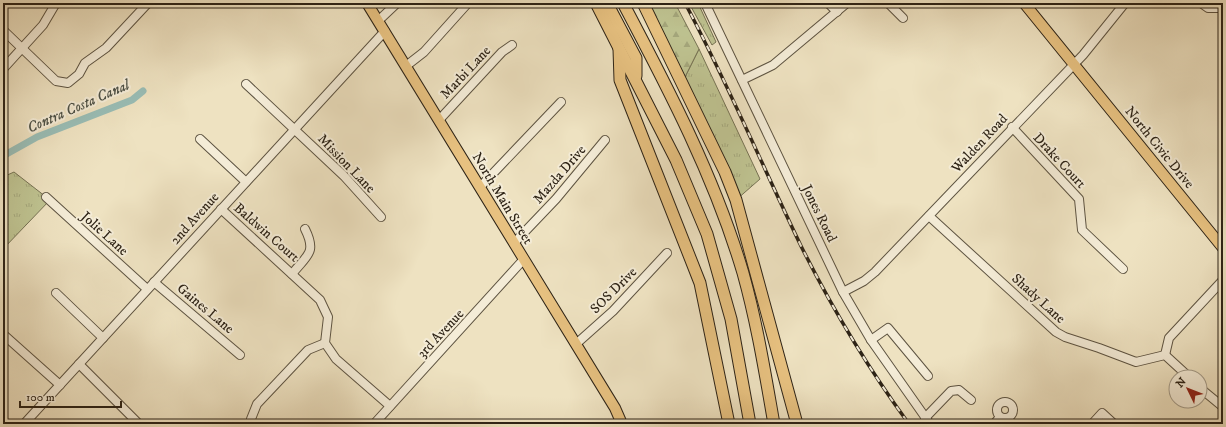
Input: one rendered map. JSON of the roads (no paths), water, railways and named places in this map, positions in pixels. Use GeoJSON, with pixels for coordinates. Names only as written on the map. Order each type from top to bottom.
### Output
{"type":"FeatureCollection","features":[{"type":"Feature","properties":{"kind":"highway"},"geometry":{"type":"LineString","coordinates":[[596,3],[619,45],[683,173],[707,234],[731,320],[750,424]]}},
{"type":"Feature","properties":{"kind":"highway"},"geometry":{"type":"LineString","coordinates":[[607,3],[636,58],[636,79]]}},
{"type":"Feature","properties":{"kind":"highway"},"geometry":{"type":"LineString","coordinates":[[623,3],[689,133],[708,174],[726,223],[754,315],[774,424]]}},
{"type":"Feature","properties":{"kind":"highway"},"geometry":{"type":"LineString","coordinates":[[643,3],[725,172],[736,200],[797,424]]}},
{"type":"Feature","properties":{"kind":"highway"},"geometry":{"type":"LineString","coordinates":[[619,45],[620,80],[700,283],[729,424]]}},
{"type":"Feature","properties":{"kind":"main road","name":"North Main Street"},"geometry":{"type":"LineString","coordinates":[[367,3],[615,408],[622,424]]}},
{"type":"Feature","properties":{"kind":"main road","name":"North Civic Drive"},"geometry":{"type":"LineString","coordinates":[[1024,3],[1223,248]]}},
{"type":"Feature","properties":{"kind":"main road","name":"North Main Street"},"geometry":{"type":"LineString","coordinates":[[615,408],[629,424]]}},
{"type":"Feature","properties":{"kind":"street"},"geometry":{"type":"LineString","coordinates":[[3,69],[43,25],[56,3]]}},
{"type":"Feature","properties":{"kind":"street"},"geometry":{"type":"LineString","coordinates":[[3,30],[56,80],[68,83],[79,74],[85,63],[106,48],[148,3]]}},
{"type":"Feature","properties":{"kind":"street"},"geometry":{"type":"LineString","coordinates":[[378,21],[397,3]]}},
{"type":"Feature","properties":{"kind":"street"},"geometry":{"type":"LineString","coordinates":[[406,66],[424,52],[468,3]]}},
{"type":"Feature","properties":{"kind":"street","name":"Jones Road"},"geometry":{"type":"LineString","coordinates":[[705,3],[843,292],[871,340],[927,421]]}},
{"type":"Feature","properties":{"kind":"street"},"geometry":{"type":"LineString","coordinates":[[828,3],[837,12]]}},
{"type":"Feature","properties":{"kind":"street"},"geometry":{"type":"LineString","coordinates":[[742,80],[773,65],[847,3]]}},
{"type":"Feature","properties":{"kind":"street"},"geometry":{"type":"LineString","coordinates":[[888,3],[903,18]]}},
{"type":"Feature","properties":{"kind":"street","name":"Walden Road"},"geometry":{"type":"LineString","coordinates":[[843,292],[875,272],[1102,34],[1125,3]]}},
{"type":"Feature","properties":{"kind":"street"},"geometry":{"type":"LineString","coordinates":[[1201,3],[1208,8],[1223,8]]}},
{"type":"Feature","properties":{"kind":"street","name":"2nd Avenue"},"geometry":{"type":"LineString","coordinates":[[28,423],[60,385],[147,289],[384,31]]}},
{"type":"Feature","properties":{"kind":"street","name":"Marbi Lane"},"geometry":{"type":"LineString","coordinates":[[439,120],[502,52],[512,45]]}},
{"type":"Feature","properties":{"kind":"street","name":"Mission Lane"},"geometry":{"type":"LineString","coordinates":[[246,84],[344,176],[381,217]]}},
{"type":"Feature","properties":{"kind":"street"},"geometry":{"type":"LineString","coordinates":[[480,187],[561,102]]}},
{"type":"Feature","properties":{"kind":"street","name":"Drake Court"},"geometry":{"type":"LineString","coordinates":[[1012,127],[1079,199],[1082,230],[1123,269]]}},
{"type":"Feature","properties":{"kind":"street"},"geometry":{"type":"LineString","coordinates":[[200,139],[246,182]]}},
{"type":"Feature","properties":{"kind":"street","name":"Mazda Drive"},"geometry":{"type":"LineString","coordinates":[[514,243],[556,199],[606,140]]}},
{"type":"Feature","properties":{"kind":"street","name":"Jolie Lane"},"geometry":{"type":"LineString","coordinates":[[46,197],[147,289]]}},
{"type":"Feature","properties":{"kind":"street","name":"Baldwin Court"},"geometry":{"type":"LineString","coordinates":[[221,209],[292,274],[309,254],[311,242],[305,229]]}},
{"type":"Feature","properties":{"kind":"street","name":"Shady Lane"},"geometry":{"type":"LineString","coordinates":[[929,216],[1056,332],[1065,338],[1100,348],[1136,362],[1165,355]]}},
{"type":"Feature","properties":{"kind":"street","name":"SOS Drive"},"geometry":{"type":"LineString","coordinates":[[576,344],[613,311],[667,253]]}},
{"type":"Feature","properties":{"kind":"street","name":"3rd Avenue"},"geometry":{"type":"LineString","coordinates":[[374,424],[524,260]]}},
{"type":"Feature","properties":{"kind":"street"},"geometry":{"type":"LineString","coordinates":[[292,274],[320,300],[328,317],[325,343],[336,359],[390,406]]}},
{"type":"Feature","properties":{"kind":"street"},"geometry":{"type":"LineString","coordinates":[[1181,369],[1165,355],[1169,338],[1223,280]]}},
{"type":"Feature","properties":{"kind":"street","name":"Gaines Lane"},"geometry":{"type":"LineString","coordinates":[[154,282],[240,355]]}},
{"type":"Feature","properties":{"kind":"street"},"geometry":{"type":"LineString","coordinates":[[56,293],[103,338]]}},
{"type":"Feature","properties":{"kind":"street"},"geometry":{"type":"LineString","coordinates":[[871,340],[888,328],[928,376]]}},
{"type":"Feature","properties":{"kind":"street"},"geometry":{"type":"LineString","coordinates":[[4,335],[60,385]]}},
{"type":"Feature","properties":{"kind":"street"},"geometry":{"type":"LineString","coordinates":[[251,418],[257,404],[308,350],[325,343]]}},
{"type":"Feature","properties":{"kind":"street"},"geometry":{"type":"LineString","coordinates":[[79,364],[139,424]]}},
{"type":"Feature","properties":{"kind":"street"},"geometry":{"type":"LineString","coordinates":[[927,421],[951,392],[959,390],[971,400]]}},
{"type":"Feature","properties":{"kind":"street"},"geometry":{"type":"LineString","coordinates":[[1208,395],[1223,407]]}},
{"type":"Feature","properties":{"kind":"street"},"geometry":{"type":"LineString","coordinates":[[1092,424],[1102,413],[1114,424]]}},
{"type":"Feature","properties":{"kind":"street"},"geometry":{"type":"LineString","coordinates":[[994,424],[1000,417]]}},
{"type":"Feature","properties":{"kind":"waterway","name":"Contra Costa Canal"},"geometry":{"type":"LineString","coordinates":[[3,156],[37,137],[132,100],[143,91]]}},
{"type":"Feature","properties":{"kind":"railway"},"geometry":{"type":"LineString","coordinates":[[685,3],[813,269],[838,315],[865,359],[909,424]]}}]}
